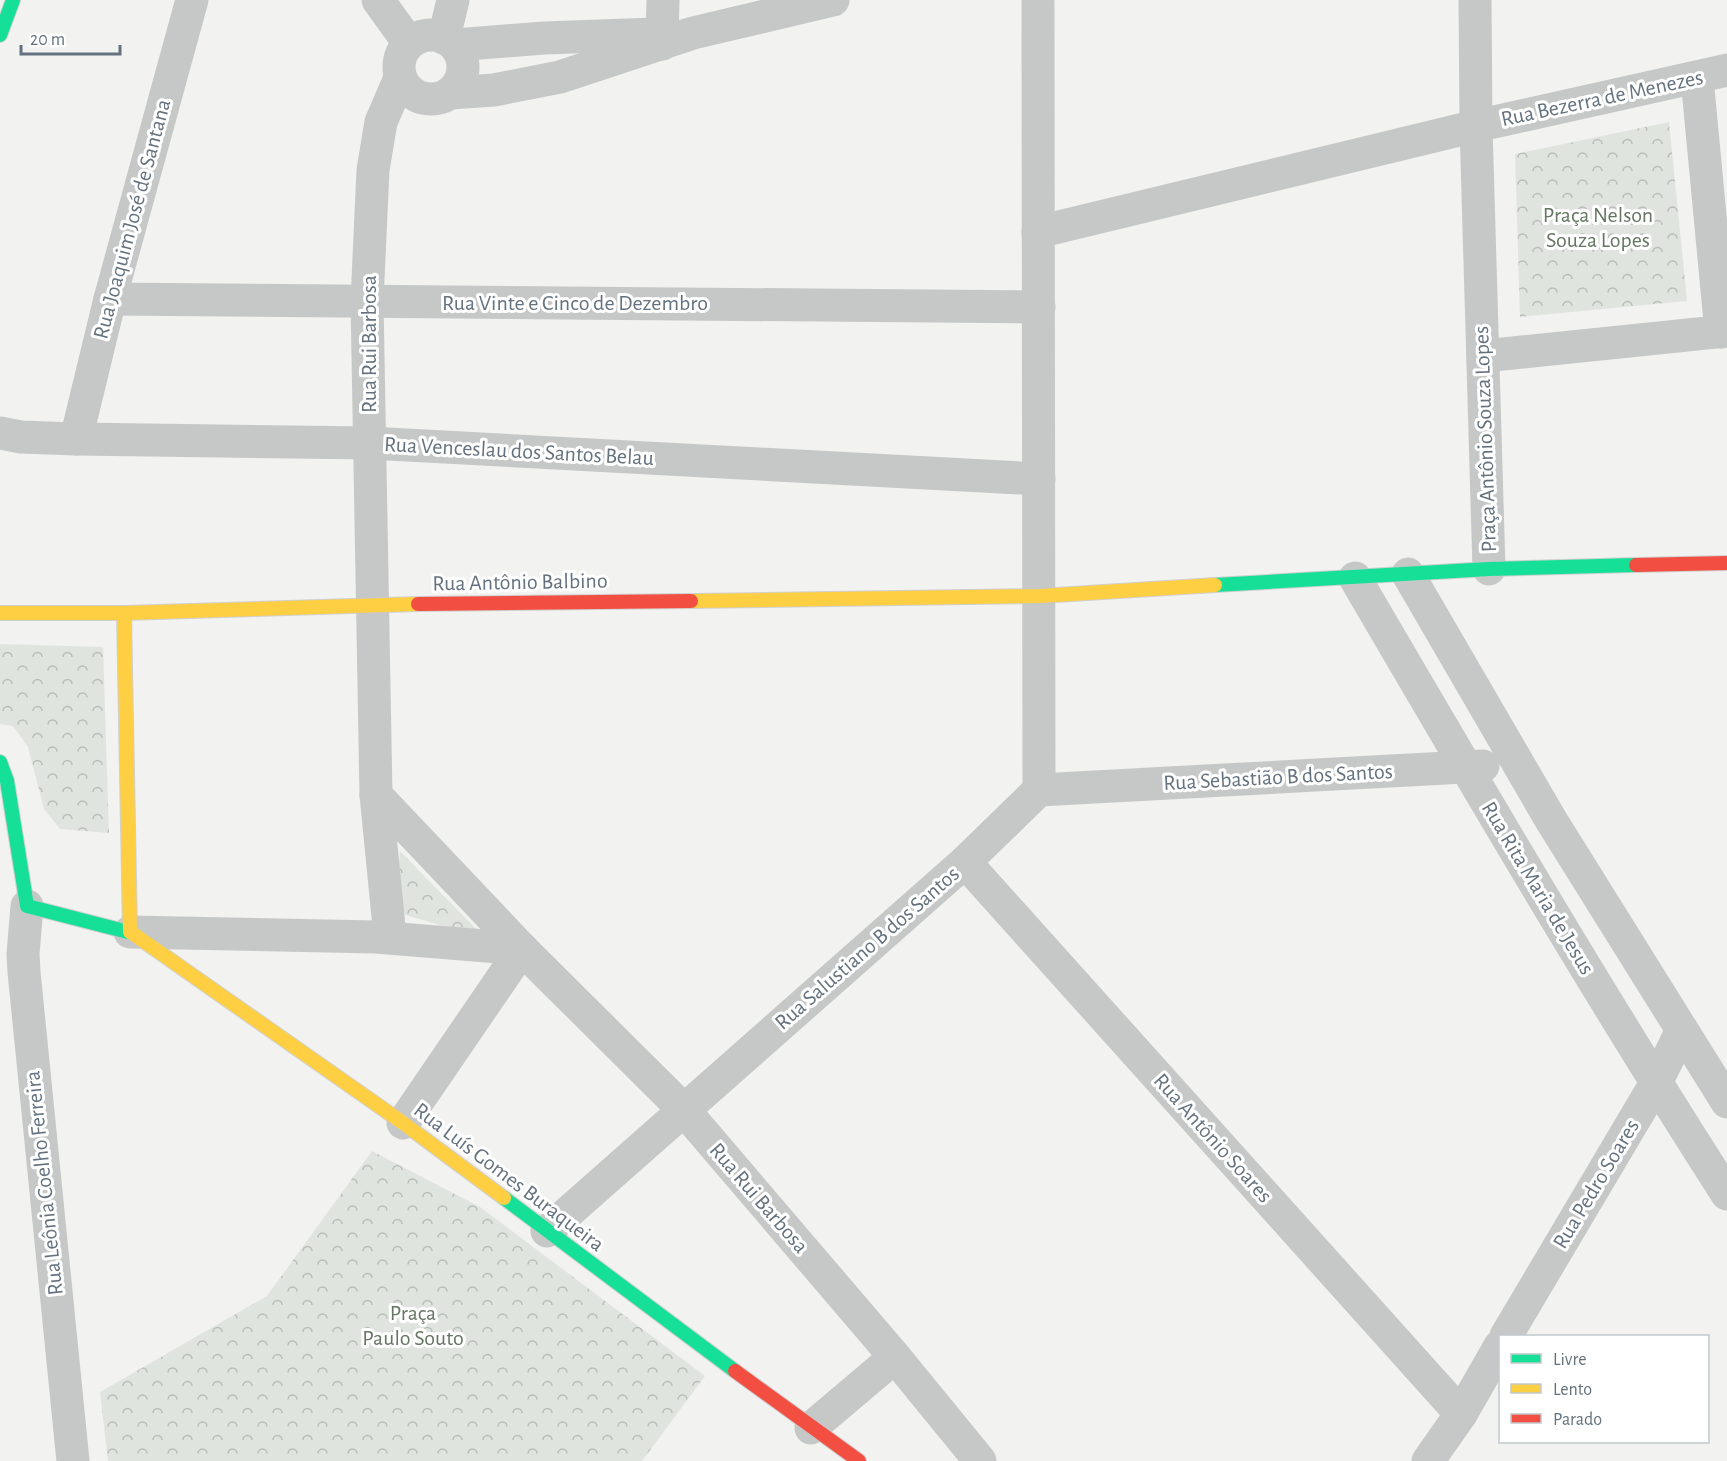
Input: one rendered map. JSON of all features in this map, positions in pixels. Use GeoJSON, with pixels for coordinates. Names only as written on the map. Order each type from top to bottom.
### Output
{"type":"FeatureCollection","features":[{"type":"Feature","properties":{"kind":"main road"},"geometry":{"type":"LineString","coordinates":[[0,35],[13,0]]}},
{"type":"Feature","properties":{"kind":"main road"},"geometry":{"type":"LineString","coordinates":[[1489,569],[1727,563]]}},
{"type":"Feature","properties":{"kind":"main road","name":"Praça Antônio Souza Lopes"},"geometry":{"type":"LineString","coordinates":[[1040,596],[1489,569]]}},
{"type":"Feature","properties":{"kind":"main road","name":"Rua Antônio Balbino"},"geometry":{"type":"LineString","coordinates":[[0,613],[124,613],[372,605],[1040,596]]}},
{"type":"Feature","properties":{"kind":"main road"},"geometry":{"type":"LineString","coordinates":[[0,762],[7,781],[27,906],[130,932],[124,613]]}},
{"type":"Feature","properties":{"kind":"main road","name":"Rua Luís Gomes Buraqueira"},"geometry":{"type":"LineString","coordinates":[[130,932],[402,1123],[811,1428],[859,1461]]}},
{"type":"Feature","properties":{"kind":"street","name":"Rua Joaquim José de Santana"},"geometry":{"type":"LineString","coordinates":[[76,439],[110,299],[192,0]]}},
{"type":"Feature","properties":{"kind":"street"},"geometry":{"type":"LineString","coordinates":[[378,0],[409,43]]}},
{"type":"Feature","properties":{"kind":"street"},"geometry":{"type":"LineString","coordinates":[[450,93],[459,82],[463,70],[461,57],[450,42],[453,0]]}},
{"type":"Feature","properties":{"kind":"street"},"geometry":{"type":"LineString","coordinates":[[663,0],[672,37]]}},
{"type":"Feature","properties":{"kind":"street"},"geometry":{"type":"LineString","coordinates":[[672,37],[544,38],[450,42],[432,35],[420,37],[409,43],[398,65],[400,78],[406,88],[416,96],[434,99],[450,93],[494,90],[560,77],[672,37],[833,0]]}},
{"type":"Feature","properties":{"kind":"street"},"geometry":{"type":"LineString","coordinates":[[1038,0],[1039,790]]}},
{"type":"Feature","properties":{"kind":"street","name":"Praça Antônio Souza Lopes"},"geometry":{"type":"LineString","coordinates":[[1475,0],[1476,126],[1489,569]]}},
{"type":"Feature","properties":{"kind":"street"},"geometry":{"type":"LineString","coordinates":[[1483,356],[1724,332],[1712,74]]}},
{"type":"Feature","properties":{"kind":"street","name":"Rua Bezerra de Menezes"},"geometry":{"type":"LineString","coordinates":[[1476,126],[1712,74]]}},
{"type":"Feature","properties":{"kind":"street","name":"Rua Rui Barbosa"},"geometry":{"type":"LineString","coordinates":[[390,938],[376,795],[367,302],[373,170],[381,122],[400,78]]}},
{"type":"Feature","properties":{"kind":"street"},"geometry":{"type":"LineString","coordinates":[[1038,232],[1476,126]]}},
{"type":"Feature","properties":{"kind":"street","name":"Rua Vinte e Cinco de Dezembro"},"geometry":{"type":"LineString","coordinates":[[110,299],[1039,307]]}},
{"type":"Feature","properties":{"kind":"street","name":"Rua Venceslau dos Santos Belau"},"geometry":{"type":"LineString","coordinates":[[0,433],[21,437],[76,439],[369,443],[1039,479]]}},
{"type":"Feature","properties":{"kind":"street","name":"Rua Rita Maria de Jesus"},"geometry":{"type":"LineString","coordinates":[[1408,574],[1517,764],[1727,1102]]}},
{"type":"Feature","properties":{"kind":"street","name":"Rua Rita Maria de Jesus"},"geometry":{"type":"LineString","coordinates":[[1355,578],[1465,767],[1656,1083],[1727,1194]]}},
{"type":"Feature","properties":{"kind":"street","name":"Rua Sebastião B dos Santos"},"geometry":{"type":"LineString","coordinates":[[1039,790],[1517,764]]}},
{"type":"Feature","properties":{"kind":"street","name":"Rua Salustiano B dos Santos"},"geometry":{"type":"LineString","coordinates":[[547,1231],[965,862],[1039,790]]}},
{"type":"Feature","properties":{"kind":"street","name":"Rua Rui Barbosa"},"geometry":{"type":"LineString","coordinates":[[376,795],[522,949],[684,1110],[895,1357],[980,1461]]}},
{"type":"Feature","properties":{"kind":"street","name":"Rua Antônio Soares"},"geometry":{"type":"LineString","coordinates":[[965,862],[1461,1414]]}},
{"type":"Feature","properties":{"kind":"street","name":"Rua Leônia Coelho Ferreira"},"geometry":{"type":"LineString","coordinates":[[27,906],[23,954],[24,972],[73,1461]]}},
{"type":"Feature","properties":{"kind":"street"},"geometry":{"type":"LineString","coordinates":[[130,932],[390,938],[522,949],[402,1123]]}},
{"type":"Feature","properties":{"kind":"street","name":"Rua Pedro Soares"},"geometry":{"type":"LineString","coordinates":[[1507,1335],[1656,1083],[1682,1030]]}},
{"type":"Feature","properties":{"kind":"street"},"geometry":{"type":"LineString","coordinates":[[1428,1461],[1461,1414],[1499,1348]]}},
{"type":"Feature","properties":{"kind":"street"},"geometry":{"type":"LineString","coordinates":[[811,1428],[895,1357]]}},
{"type":"Feature","properties":{"kind":"green space","name":"Praça Nelson Souza Lopes"},"geometry":{"type":"Polygon","coordinates":[[[1669,122],[1687,301],[1520,317],[1515,154],[1669,122]]]}},
{"type":"Feature","properties":{"kind":"green space"},"geometry":{"type":"Polygon","coordinates":[[[0,644],[103,647],[109,833],[60,829],[44,809],[28,747],[13,726],[0,724],[0,644]]]}},
{"type":"Feature","properties":{"kind":"green space"},"geometry":{"type":"Polygon","coordinates":[[[400,851],[485,938],[395,912],[400,851]]]}},
{"type":"Feature","properties":{"kind":"green space","name":"Praça Paulo Souto"},"geometry":{"type":"Polygon","coordinates":[[[372,1151],[480,1207],[705,1376],[642,1461],[108,1461],[100,1392],[267,1296],[372,1151]]]}},
{"type":"Feature","properties":{"kind":"traffic: fast"},"geometry":{"type":"LineString","coordinates":[[0,35],[13,0]]}},
{"type":"Feature","properties":{"kind":"traffic: fast"},"geometry":{"type":"LineString","coordinates":[[1215,585],[1489,569],[1636,565]]}},
{"type":"Feature","properties":{"kind":"traffic: fast"},"geometry":{"type":"LineString","coordinates":[[0,762],[7,781],[27,906],[132,933]]}},
{"type":"Feature","properties":{"kind":"traffic: fast"},"geometry":{"type":"LineString","coordinates":[[504,1198],[735,1371]]}},
{"type":"Feature","properties":{"kind":"traffic: slow"},"geometry":{"type":"LineString","coordinates":[[691,601],[1040,596],[1215,585]]}},
{"type":"Feature","properties":{"kind":"traffic: slow"},"geometry":{"type":"LineString","coordinates":[[0,613],[124,613],[418,604]]}},
{"type":"Feature","properties":{"kind":"traffic: slow"},"geometry":{"type":"LineString","coordinates":[[124,613],[130,932]]}},
{"type":"Feature","properties":{"kind":"traffic: slow"},"geometry":{"type":"LineString","coordinates":[[132,933],[403,1123],[504,1198]]}},
{"type":"Feature","properties":{"kind":"traffic: jam"},"geometry":{"type":"LineString","coordinates":[[1636,565],[1727,563]]}},
{"type":"Feature","properties":{"kind":"traffic: jam"},"geometry":{"type":"LineString","coordinates":[[418,604],[691,601]]}},
{"type":"Feature","properties":{"kind":"traffic: jam"},"geometry":{"type":"LineString","coordinates":[[735,1371],[859,1461]]}}]}
